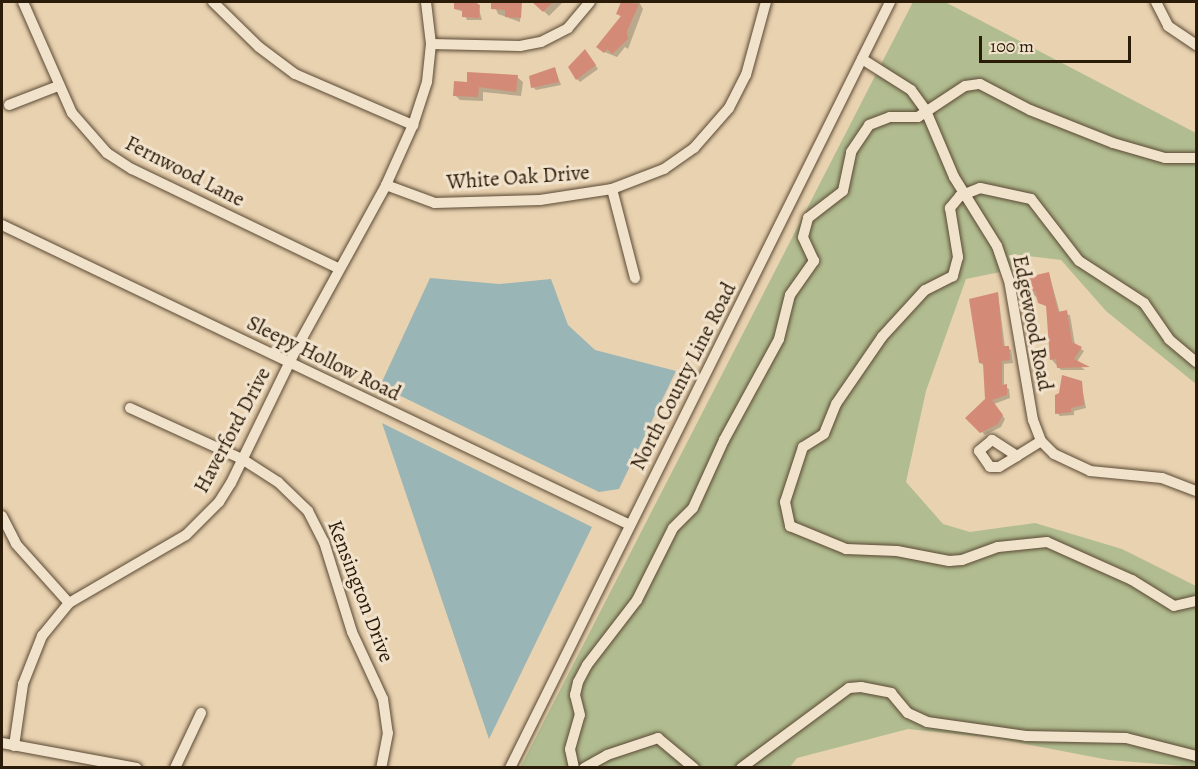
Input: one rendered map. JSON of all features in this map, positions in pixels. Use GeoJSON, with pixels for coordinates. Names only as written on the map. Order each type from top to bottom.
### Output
{"type":"FeatureCollection","features":[{"type":"Feature","properties":{"kind":"street","name":"Fernwood Lane"},"geometry":{"type":"LineString","coordinates":[[23,2],[58,86],[82,128],[119,161],[338,268]]}},
{"type":"Feature","properties":{"kind":"street"},"geometry":{"type":"LineString","coordinates":[[213,2],[259,47],[296,74],[413,125]]}},
{"type":"Feature","properties":{"kind":"street","name":"Haverford Drive"},"geometry":{"type":"LineString","coordinates":[[14,746],[23,684],[42,636],[69,603],[186,535],[219,502],[338,268],[386,185],[413,125],[427,82],[431,45],[426,2]]}},
{"type":"Feature","properties":{"kind":"street"},"geometry":{"type":"LineString","coordinates":[[431,45],[529,45],[568,28],[590,2]]}},
{"type":"Feature","properties":{"kind":"street","name":"White Oak Drive"},"geometry":{"type":"LineString","coordinates":[[386,185],[419,199],[444,203],[540,200],[612,189],[664,169],[694,148],[719,122],[746,75],[766,2]]}},
{"type":"Feature","properties":{"kind":"street","name":"North County Line Road"},"geometry":{"type":"LineString","coordinates":[[510,768],[890,2]]}},
{"type":"Feature","properties":{"kind":"street"},"geometry":{"type":"LineString","coordinates":[[1156,2],[1168,26],[1197,45]]}},
{"type":"Feature","properties":{"kind":"street","name":"Edgewood Road"},"geometry":{"type":"LineString","coordinates":[[862,58],[911,90],[926,111],[965,194],[997,246],[1009,280],[1033,420],[1041,441]]}},
{"type":"Feature","properties":{"kind":"street"},"geometry":{"type":"LineString","coordinates":[[574,768],[570,749],[580,715],[575,696],[578,682],[587,665],[637,600],[673,528],[693,508],[724,440],[786,324],[785,305],[814,261],[803,237],[808,218],[843,191],[851,152],[869,126],[878,119],[918,117],[965,86],[980,84],[1030,110],[1113,143],[1165,158],[1197,158]]}},
{"type":"Feature","properties":{"kind":"street"},"geometry":{"type":"LineString","coordinates":[[9,105],[58,86]]}},
{"type":"Feature","properties":{"kind":"street"},"geometry":{"type":"LineString","coordinates":[[1197,362],[1169,339],[1144,303],[1079,261],[1031,199],[980,188],[965,194],[950,208],[958,257],[952,276],[925,290],[882,337],[836,404],[824,434],[803,447],[785,502],[790,526],[846,549],[897,551],[948,561],[1006,546],[1047,542],[1132,580],[1174,606],[1197,601]]}},
{"type":"Feature","properties":{"kind":"street"},"geometry":{"type":"LineString","coordinates":[[612,189],[635,278]]}},
{"type":"Feature","properties":{"kind":"street","name":"Sleepy Hollow Road"},"geometry":{"type":"LineString","coordinates":[[2,225],[630,525]]}},
{"type":"Feature","properties":{"kind":"street","name":"Kensington Drive"},"geometry":{"type":"LineString","coordinates":[[130,408],[242,459],[278,482],[315,522],[352,632],[385,707],[388,733],[381,768]]}},
{"type":"Feature","properties":{"kind":"street"},"geometry":{"type":"LineString","coordinates":[[1017,456],[1041,441],[1054,454],[1090,471],[1162,478],[1197,491]]}},
{"type":"Feature","properties":{"kind":"street"},"geometry":{"type":"LineString","coordinates":[[2,516],[16,544],[69,603]]}},
{"type":"Feature","properties":{"kind":"street"},"geometry":{"type":"LineString","coordinates":[[741,768],[849,688],[861,687],[891,693],[908,713],[927,722],[1026,736],[1126,738],[1151,741],[1197,756]]}},
{"type":"Feature","properties":{"kind":"street"},"geometry":{"type":"LineString","coordinates":[[175,768],[201,713]]}},
{"type":"Feature","properties":{"kind":"street"},"geometry":{"type":"LineString","coordinates":[[584,768],[607,755],[658,738],[694,768]]}},
{"type":"Feature","properties":{"kind":"street"},"geometry":{"type":"LineString","coordinates":[[2,743],[137,768]]}},
{"type":"Feature","properties":{"kind":"green space"},"geometry":{"type":"Polygon","coordinates":[[[913,2],[945,2],[1196,133],[1196,384],[1106,311],[1061,260],[1013,254],[1015,269],[966,279],[926,391],[906,482],[943,524],[970,532],[1035,523],[1122,549],[1196,586],[1196,767],[1109,760],[994,738],[908,729],[797,758],[790,767],[520,768],[913,2]]]}},
{"type":"Feature","properties":{"kind":"water"},"geometry":{"type":"Polygon","coordinates":[[[430,278],[499,284],[551,279],[568,325],[595,350],[676,371],[619,489],[599,492],[380,386],[430,278]]]}},
{"type":"Feature","properties":{"kind":"water"},"geometry":{"type":"Polygon","coordinates":[[[382,423],[592,527],[489,739],[382,423]]]}},
{"type":"Feature","properties":{"kind":"building"},"geometry":{"type":"Polygon","coordinates":[[[454,2],[474,2],[480,5],[479,18],[462,17],[462,10],[454,9],[454,2]]]}},
{"type":"Feature","properties":{"kind":"building"},"geometry":{"type":"Polygon","coordinates":[[[491,2],[522,2],[521,18],[505,17],[505,10],[491,9],[491,2]]]}},
{"type":"Feature","properties":{"kind":"building"},"geometry":{"type":"Polygon","coordinates":[[[532,2],[553,2],[543,12],[532,2]]]}},
{"type":"Feature","properties":{"kind":"building"},"geometry":{"type":"Polygon","coordinates":[[[621,2],[639,4],[627,31],[628,39],[612,54],[607,49],[604,53],[596,47],[621,16],[616,14],[621,2]]]}},
{"type":"Feature","properties":{"kind":"building"},"geometry":{"type":"Polygon","coordinates":[[[585,49],[596,65],[576,80],[568,67],[585,49]]]}},
{"type":"Feature","properties":{"kind":"building"},"geometry":{"type":"Polygon","coordinates":[[[555,67],[559,82],[531,88],[529,76],[555,67]]]}},
{"type":"Feature","properties":{"kind":"building"},"geometry":{"type":"Polygon","coordinates":[[[467,72],[518,75],[516,92],[479,87],[478,97],[453,96],[454,81],[467,82],[467,72]]]}},
{"type":"Feature","properties":{"kind":"building"},"geometry":{"type":"Polygon","coordinates":[[[1049,272],[1058,312],[1067,310],[1072,342],[1082,347],[1074,359],[1090,367],[1057,368],[1056,359],[1050,360],[1046,306],[1038,303],[1035,291],[1029,293],[1028,277],[1049,272]]]}},
{"type":"Feature","properties":{"kind":"building"},"geometry":{"type":"Polygon","coordinates":[[[998,292],[1003,346],[1009,346],[1010,360],[1002,361],[1002,385],[1007,384],[1007,395],[992,400],[1003,415],[998,424],[980,433],[965,418],[985,399],[983,363],[979,363],[969,299],[998,292]]]}},
{"type":"Feature","properties":{"kind":"building"},"geometry":{"type":"Polygon","coordinates":[[[1062,375],[1082,381],[1084,405],[1071,408],[1071,412],[1055,414],[1055,395],[1059,393],[1062,375]]]}}]}
